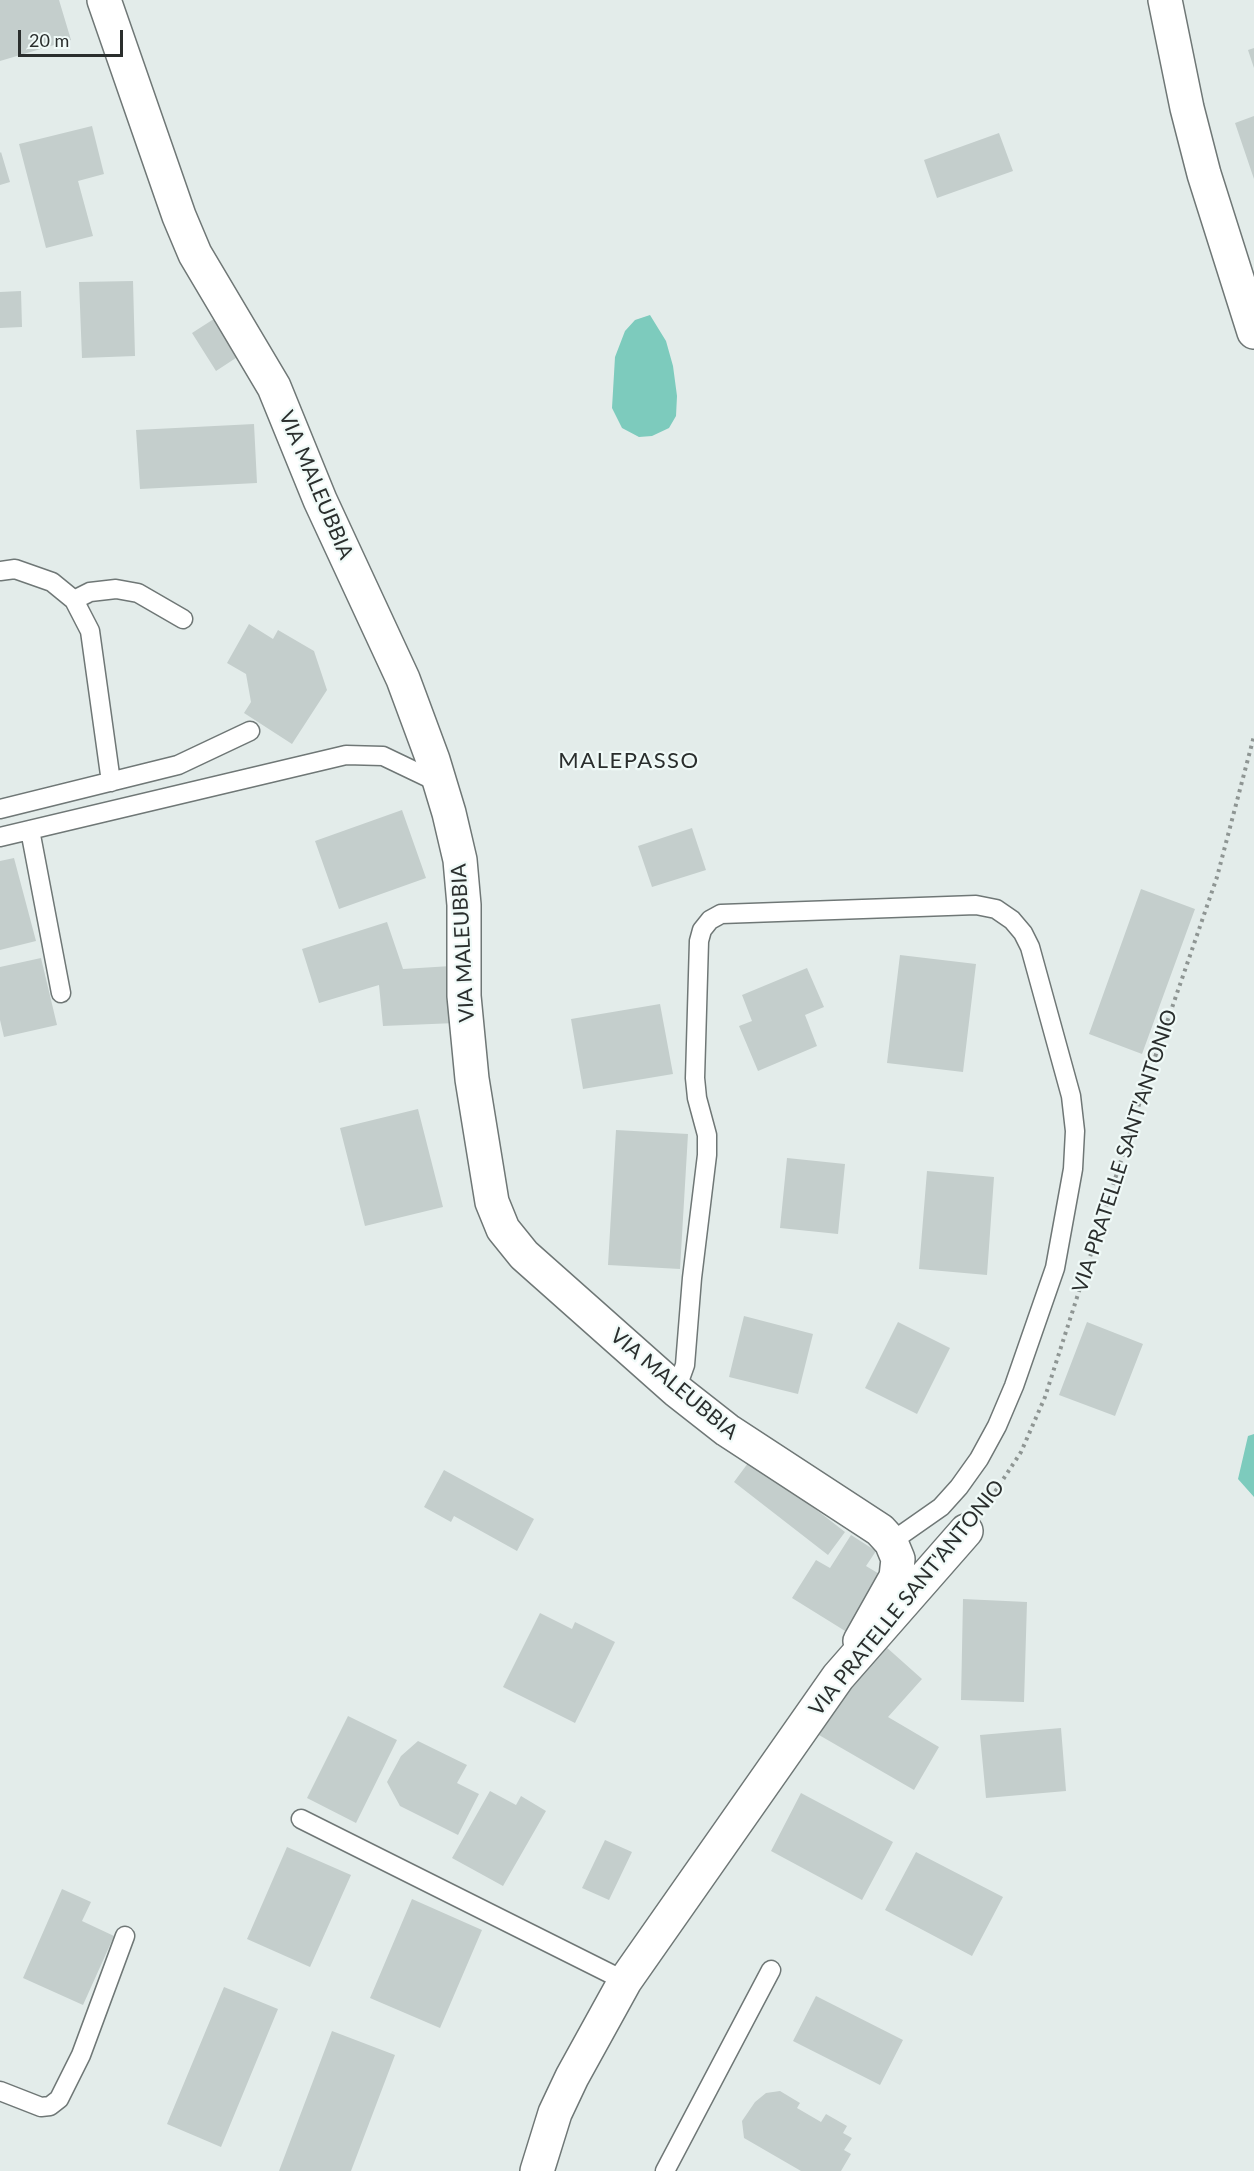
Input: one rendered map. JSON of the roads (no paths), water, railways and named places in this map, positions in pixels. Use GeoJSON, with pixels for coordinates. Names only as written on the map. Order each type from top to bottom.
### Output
{"type":"FeatureCollection","features":[{"type":"Feature","properties":{"kind":"street","name":"VIA MALEUBBIA"},"geometry":{"type":"LineString","coordinates":[[104,0],[175,204],[195,254],[274,387],[320,500],[403,679],[439,780],[460,860],[464,905],[464,996],[472,1079],[492,1202],[503,1229],[524,1255],[676,1390],[727,1430],[880,1530],[891,1542]]}},
{"type":"Feature","properties":{"kind":"street"},"geometry":{"type":"LineString","coordinates":[[1165,0],[1187,108],[1204,174],[1254,332]]}},
{"type":"Feature","properties":{"kind":"street","name":"VIA PRATELLE SANT'ANTONIO"},"geometry":{"type":"LineString","coordinates":[[537,2171],[555,2113],[572,2077],[625,1981],[824,1696],[862,1647],[966,1531]]}},
{"type":"Feature","properties":{"kind":"street"},"geometry":{"type":"LineString","coordinates":[[862,1647],[860,1641],[896,1577],[898,1559],[891,1542]]}},
{"type":"Feature","properties":{"kind":"lane"},"geometry":{"type":"LineString","coordinates":[[0,571],[15,569],[52,582],[74,600],[90,631],[111,782]]}},
{"type":"Feature","properties":{"kind":"lane"},"geometry":{"type":"LineString","coordinates":[[74,600],[90,592],[116,589],[138,594],[183,619]]}},
{"type":"Feature","properties":{"kind":"lane"},"geometry":{"type":"LineString","coordinates":[[0,809],[178,765],[250,731]]}},
{"type":"Feature","properties":{"kind":"lane"},"geometry":{"type":"LineString","coordinates":[[0,837],[346,755],[383,756],[429,778],[439,780]]}},
{"type":"Feature","properties":{"kind":"lane"},"geometry":{"type":"LineString","coordinates":[[30,830],[61,993]]}},
{"type":"Feature","properties":{"kind":"lane"},"geometry":{"type":"LineString","coordinates":[[676,1390],[685,1365],[692,1278],[707,1155],[707,1135],[697,1098],[695,1078],[699,941],[702,930],[710,920],[721,914],[976,905],[996,909],[1012,920],[1023,933],[1030,947],[1071,1096],[1075,1131],[1072,1169],[1055,1268],[1014,1386],[997,1426],[979,1459],[941,1507],[891,1542]]}},
{"type":"Feature","properties":{"kind":"lane"},"geometry":{"type":"LineString","coordinates":[[302,1819],[625,1981]]}},
{"type":"Feature","properties":{"kind":"lane"},"geometry":{"type":"LineString","coordinates":[[0,2091],[40,2107],[50,2106],[59,2099],[81,2055],[125,1936]]}},
{"type":"Feature","properties":{"kind":"lane"},"geometry":{"type":"LineString","coordinates":[[665,2171],[771,1970]]}},
{"type":"Feature","properties":{"kind":"district","name":"MALEPASSO"},"geometry":{"type":"Point","coordinates":[629,761]}}]}
